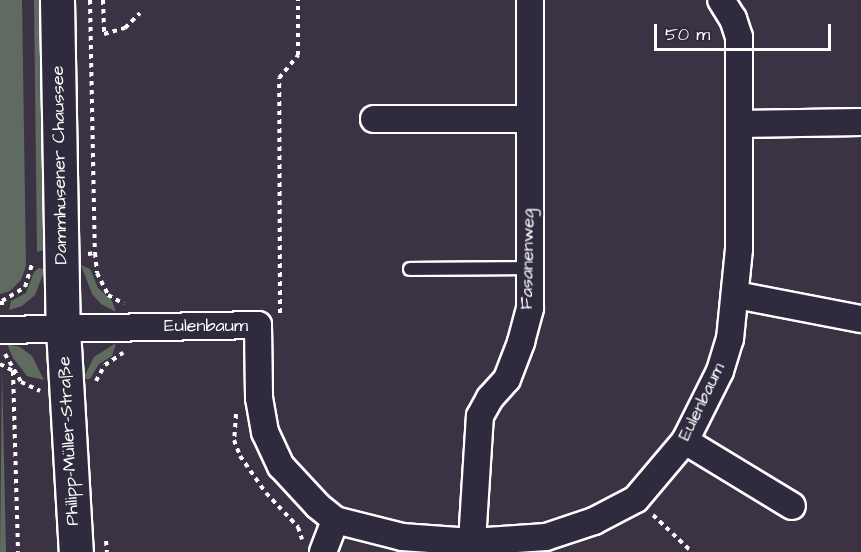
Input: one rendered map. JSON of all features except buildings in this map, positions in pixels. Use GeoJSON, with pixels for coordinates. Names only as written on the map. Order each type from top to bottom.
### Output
{"type":"FeatureCollection","features":[{"type":"Feature","properties":{"kind":"street","name":"Dammhusener Chaussee"},"geometry":{"type":"LineString","coordinates":[[57,0],[63,329]]}},
{"type":"Feature","properties":{"kind":"street","name":"Fasanenweg"},"geometry":{"type":"LineString","coordinates":[[472,542],[480,416],[490,398],[507,379],[521,342],[530,308],[530,0]]}},
{"type":"Feature","properties":{"kind":"street","name":"Eulenbaum"},"geometry":{"type":"LineString","coordinates":[[63,329],[258,325],[260,398],[269,440],[278,461],[293,480],[336,520],[402,537],[472,542],[546,537],[594,521],[636,499],[685,441],[720,371],[730,339],[739,249],[739,37],[734,19],[721,0]]}},
{"type":"Feature","properties":{"kind":"street"},"geometry":{"type":"LineString","coordinates":[[374,118],[529,118]]}},
{"type":"Feature","properties":{"kind":"street"},"geometry":{"type":"LineString","coordinates":[[739,124],[861,122]]}},
{"type":"Feature","properties":{"kind":"street"},"geometry":{"type":"LineString","coordinates":[[736,294],[861,320]]}},
{"type":"Feature","properties":{"kind":"street"},"geometry":{"type":"LineString","coordinates":[[0,330],[63,329]]}},
{"type":"Feature","properties":{"kind":"street","name":"Philipp-Müller-Straße"},"geometry":{"type":"LineString","coordinates":[[63,329],[76,552]]}},
{"type":"Feature","properties":{"kind":"street"},"geometry":{"type":"LineString","coordinates":[[685,441],[792,506]]}},
{"type":"Feature","properties":{"kind":"street"},"geometry":{"type":"LineString","coordinates":[[312,546],[336,520]]}},
{"type":"Feature","properties":{"kind":"lane"},"geometry":{"type":"LineString","coordinates":[[410,269],[529,268]]}},
{"type":"Feature","properties":{"kind":"path"},"geometry":{"type":"LineString","coordinates":[[90,0],[95,253]]}},
{"type":"Feature","properties":{"kind":"path"},"geometry":{"type":"LineString","coordinates":[[103,0],[104,34],[125,28],[140,13]]}},
{"type":"Feature","properties":{"kind":"path"},"geometry":{"type":"LineString","coordinates":[[279,323],[279,78],[298,55],[298,0]]}},
{"type":"Feature","properties":{"kind":"path"},"geometry":{"type":"LineString","coordinates":[[124,353],[130,352]]}},
{"type":"Feature","properties":{"kind":"path"},"geometry":{"type":"LineString","coordinates":[[0,364],[13,371],[18,552]]}},
{"type":"Feature","properties":{"kind":"path"},"geometry":{"type":"LineString","coordinates":[[237,406],[234,440],[240,456],[266,493],[298,527],[312,546]]}},
{"type":"Feature","properties":{"kind":"path"},"geometry":{"type":"LineString","coordinates":[[636,499],[692,552]]}},
{"type":"Feature","properties":{"kind":"green space"},"geometry":{"type":"Polygon","coordinates":[[[0,0],[22,0],[26,266],[21,280],[10,291],[0,294],[0,0]]]}},
{"type":"Feature","properties":{"kind":"green space"},"geometry":{"type":"Polygon","coordinates":[[[34,0],[45,0],[44,250],[37,252],[34,0]]]}},
{"type":"Feature","properties":{"kind":"green space"},"geometry":{"type":"Polygon","coordinates":[[[81,265],[90,269],[98,288],[112,301],[116,312],[101,304],[92,294],[81,265]]]}},
{"type":"Feature","properties":{"kind":"green space"},"geometry":{"type":"Polygon","coordinates":[[[39,268],[44,269],[44,272],[35,295],[22,306],[9,310],[11,301],[26,293],[34,272],[39,268]]]}},
{"type":"Feature","properties":{"kind":"green space"},"geometry":{"type":"Polygon","coordinates":[[[116,343],[112,356],[99,364],[90,379],[83,379],[94,357],[116,343]]]}},
{"type":"Feature","properties":{"kind":"green space"},"geometry":{"type":"Polygon","coordinates":[[[7,344],[20,347],[32,356],[44,380],[27,376],[13,358],[7,344]]]}},
{"type":"Feature","properties":{"kind":"green space"},"geometry":{"type":"Polygon","coordinates":[[[2,368],[6,552],[0,552],[2,368]]]}}]}
